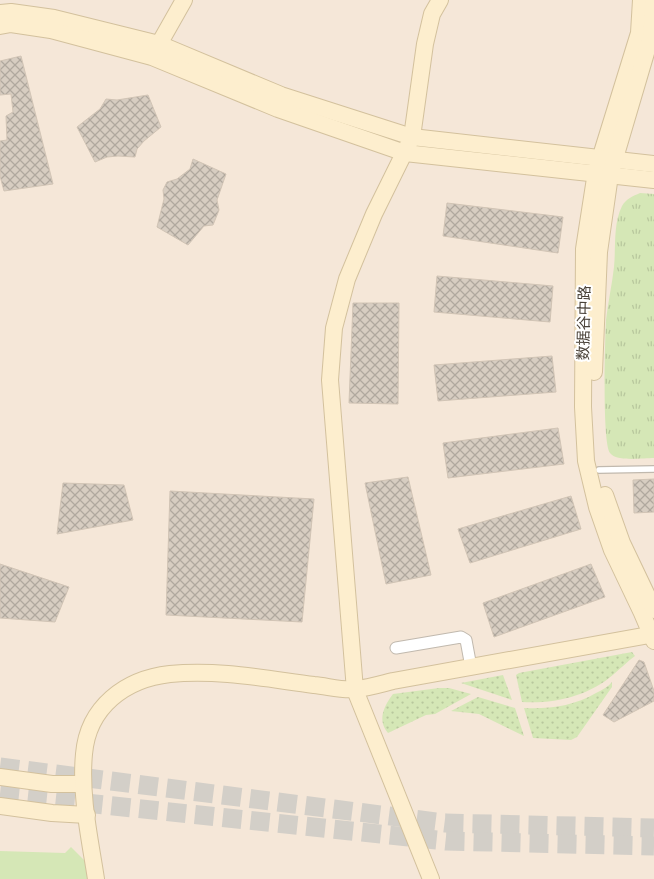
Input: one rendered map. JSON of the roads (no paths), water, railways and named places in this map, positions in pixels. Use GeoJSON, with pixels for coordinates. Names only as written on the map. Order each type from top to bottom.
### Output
{"type":"FeatureCollection","features":[{"type":"Feature","properties":{"kind":"street"},"geometry":{"type":"LineString","coordinates":[[155,51],[184,0]]}},
{"type":"Feature","properties":{"kind":"street"},"geometry":{"type":"LineString","coordinates":[[431,879],[355,690],[330,380],[334,328],[347,280],[374,214],[412,138],[425,44],[432,14],[440,0]]}},
{"type":"Feature","properties":{"kind":"street","name":"数据谷中路"},"geometry":{"type":"LineString","coordinates":[[641,0],[639,33],[584,249],[583,407],[584,445],[591,484],[603,526],[612,550],[653,636]]}},
{"type":"Feature","properties":{"kind":"street","name":"数据谷中路"},"geometry":{"type":"LineString","coordinates":[[654,1],[653,36],[606,166],[599,252],[592,406],[595,446],[609,509],[622,543],[654,610]]}},
{"type":"Feature","properties":{"kind":"street"},"geometry":{"type":"LineString","coordinates":[[5,12],[11,24],[155,51],[412,138],[606,166],[654,180]]}},
{"type":"Feature","properties":{"kind":"street"},"geometry":{"type":"LineString","coordinates":[[155,51],[278,109],[405,153],[606,166],[654,164]]}},
{"type":"Feature","properties":{"kind":"street"},"geometry":{"type":"LineString","coordinates":[[96,879],[83,784],[84,754],[89,731],[99,710],[116,693],[144,680],[170,674],[213,673],[355,690],[393,681],[653,636]]}},
{"type":"Feature","properties":{"kind":"street"},"geometry":{"type":"LineString","coordinates":[[396,648],[461,637],[466,640],[472,667]]}},
{"type":"Feature","properties":{"kind":"street"},"geometry":{"type":"LineString","coordinates":[[0,777],[52,784],[83,784]]}},
{"type":"Feature","properties":{"kind":"street"},"geometry":{"type":"LineString","coordinates":[[0,806],[52,813],[87,815]]}},
{"type":"Feature","properties":{"kind":"lane"},"geometry":{"type":"LineString","coordinates":[[599,470],[654,469]]}},
{"type":"Feature","properties":{"kind":"tunnel"},"geometry":{"type":"LineString","coordinates":[[0,767],[445,823],[654,828]]}},
{"type":"Feature","properties":{"kind":"tunnel"},"geometry":{"type":"LineString","coordinates":[[0,794],[446,841],[654,846]]}}]}
